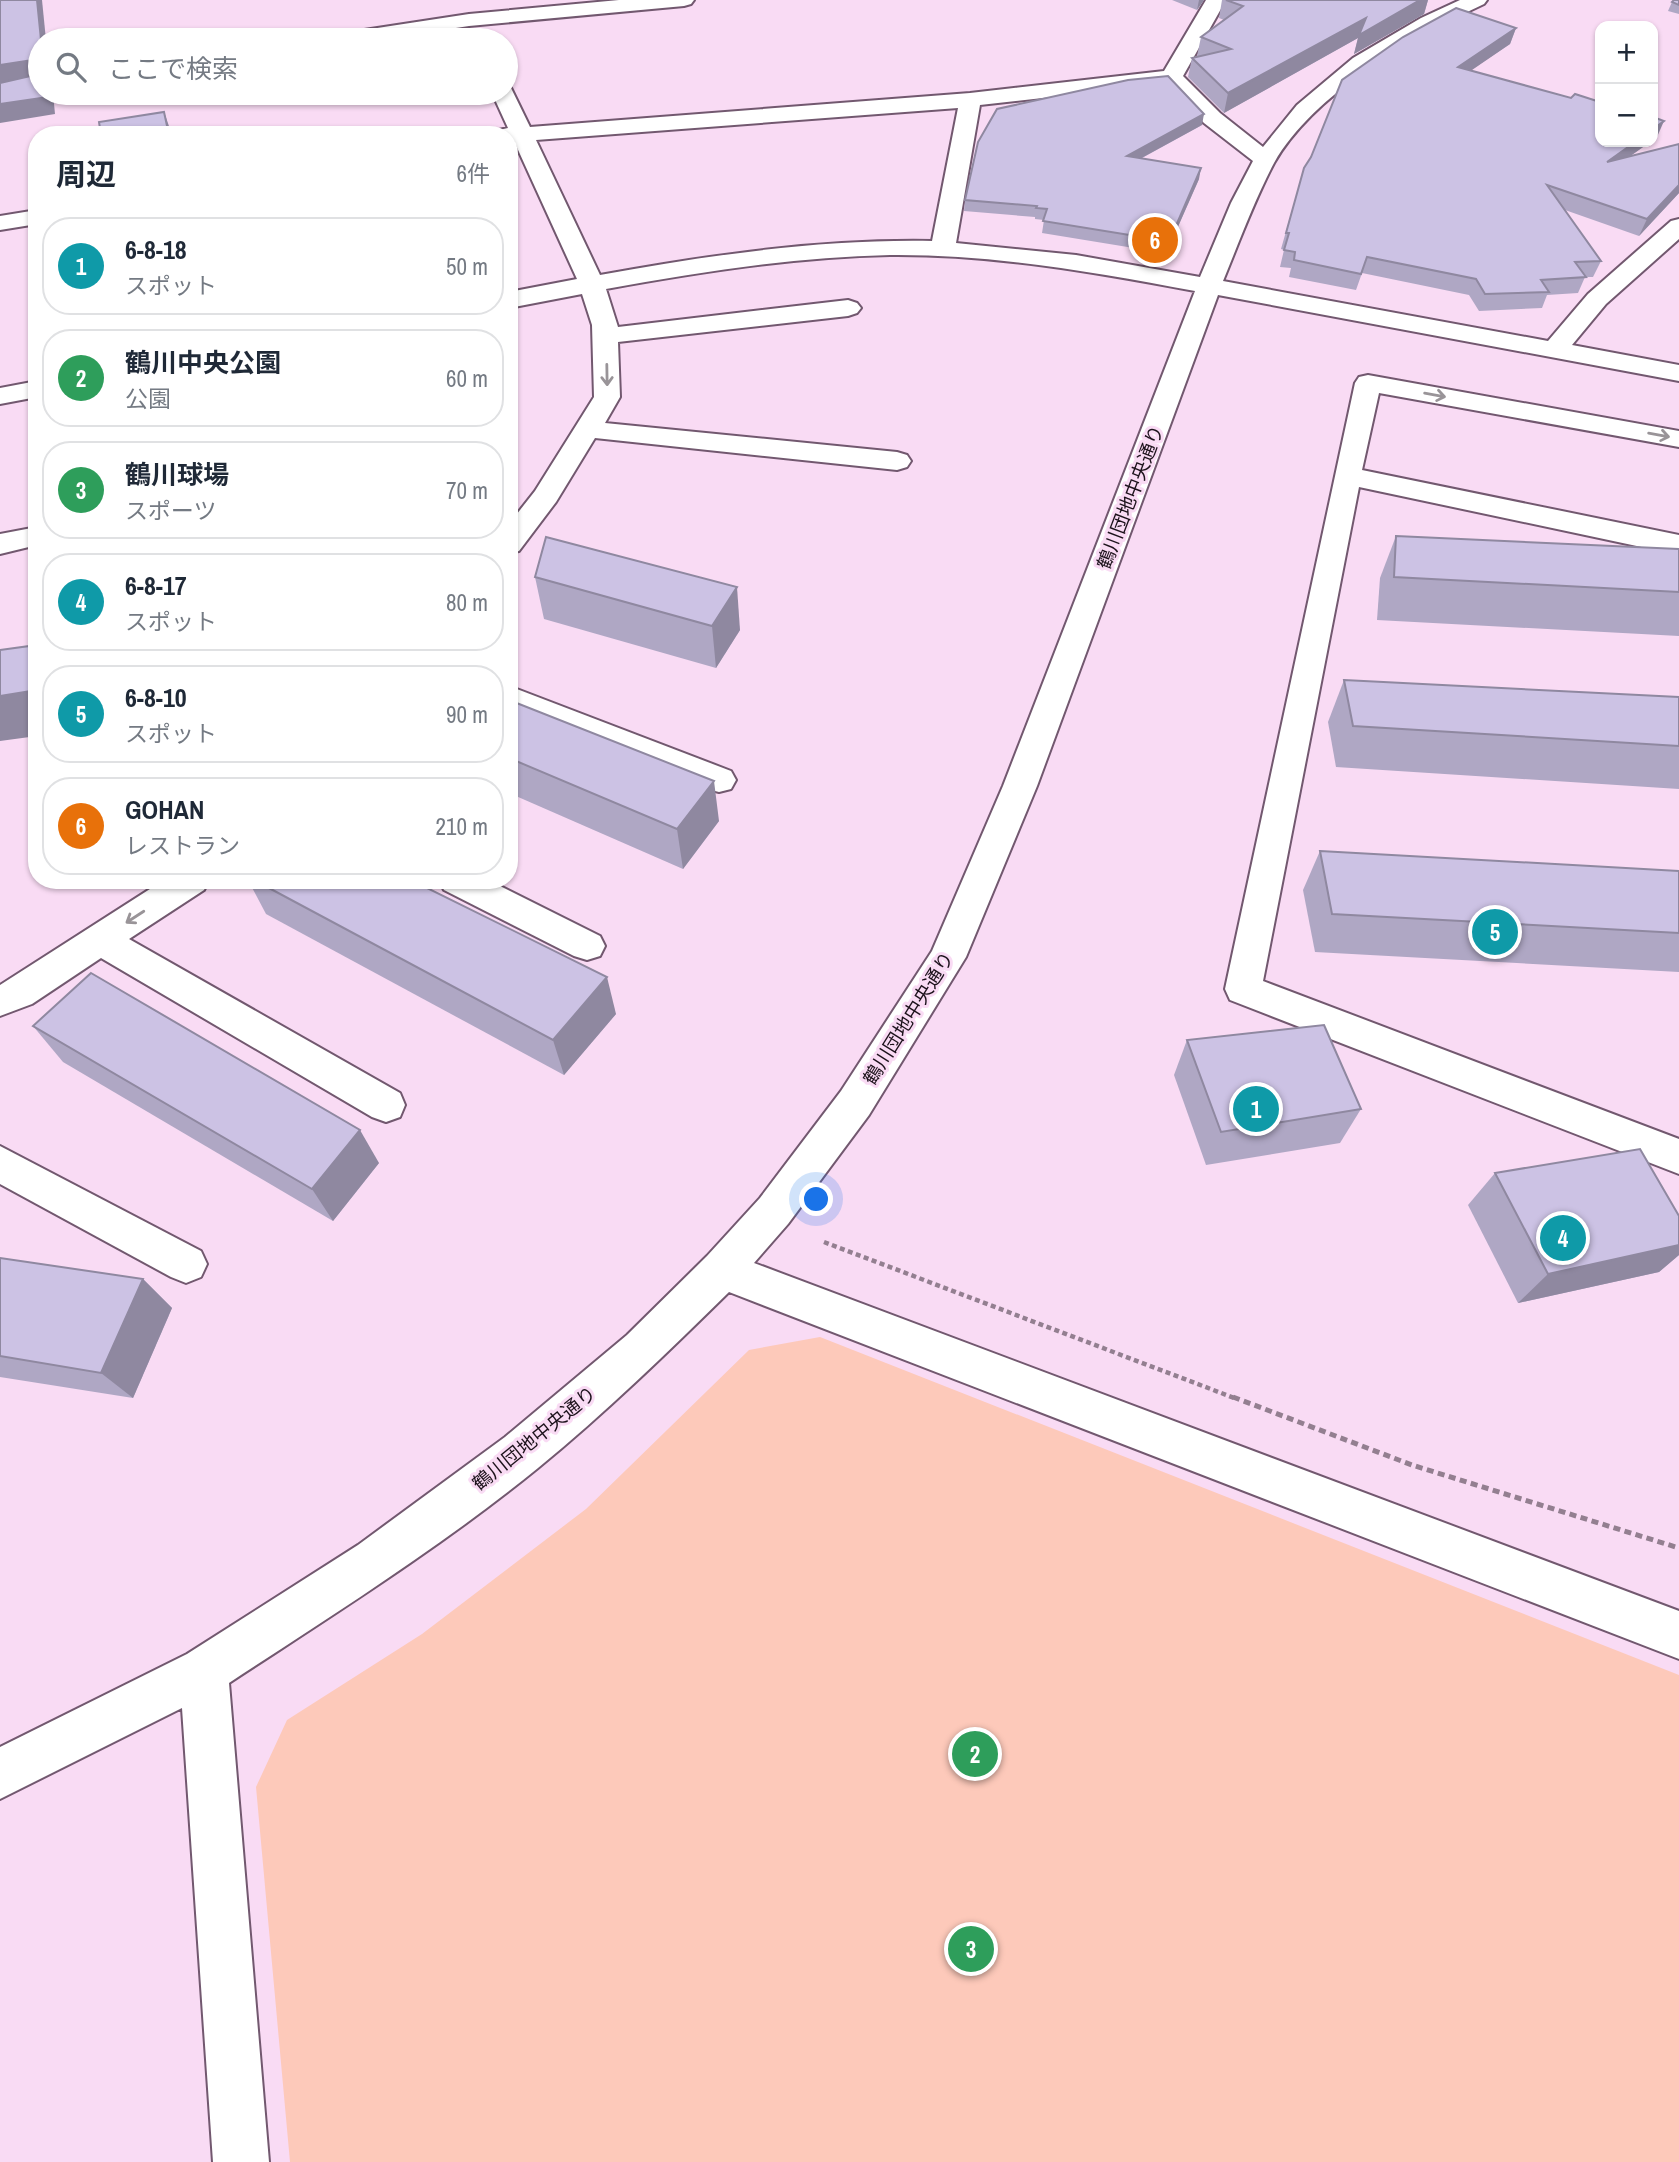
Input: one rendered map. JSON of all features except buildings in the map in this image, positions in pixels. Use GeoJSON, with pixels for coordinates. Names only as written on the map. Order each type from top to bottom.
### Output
{"type":"FeatureCollection","features":[{"type":"Feature","properties":{"kind":"street"},"geometry":{"type":"LineString","coordinates":[[460,0],[473,28]]}},
{"type":"Feature","properties":{"kind":"street"},"geometry":{"type":"LineString","coordinates":[[417,28],[469,20],[684,0]]}},
{"type":"Feature","properties":{"kind":"street"},"geometry":{"type":"LineString","coordinates":[[1172,77],[1216,0]]}},
{"type":"Feature","properties":{"kind":"street","name":"鶴川団地中央通り"},"geometry":{"type":"LineString","coordinates":[[0,1774],[204,1671],[374,1561],[521,1453],[642,1349],[722,1270],[775,1211],[855,1103],[948,957],[1020,786],[1209,286],[1243,203],[1265,159],[1305,110],[1361,63],[1428,22],[1477,0]]}},
{"type":"Feature","properties":{"kind":"street"},"geometry":{"type":"LineString","coordinates":[[518,134],[970,100],[1172,77]]}},
{"type":"Feature","properties":{"kind":"street"},"geometry":{"type":"LineString","coordinates":[[1172,77],[1212,118],[1265,159]]}},
{"type":"Feature","properties":{"kind":"street"},"geometry":{"type":"LineString","coordinates":[[943,250],[970,100]]}},
{"type":"Feature","properties":{"kind":"street"},"geometry":{"type":"LineString","coordinates":[[507,105],[513,126]]}},
{"type":"Feature","properties":{"kind":"street"},"geometry":{"type":"LineString","coordinates":[[518,140],[592,284],[606,325],[607,397],[546,496],[523,540]]}},
{"type":"Feature","properties":{"kind":"street"},"geometry":{"type":"LineString","coordinates":[[0,223],[28,218]]}},
{"type":"Feature","properties":{"kind":"street"},"geometry":{"type":"LineString","coordinates":[[1554,350],[1597,299],[1679,226]]}},
{"type":"Feature","properties":{"kind":"street"},"geometry":{"type":"LineString","coordinates":[[518,298],[763,256],[866,249],[943,250],[1023,257],[1209,286],[1679,373]]}},
{"type":"Feature","properties":{"kind":"street"},"geometry":{"type":"LineString","coordinates":[[606,336],[848,308]]}},
{"type":"Feature","properties":{"kind":"street"},"geometry":{"type":"LineString","coordinates":[[1679,439],[1368,383],[1244,989],[1679,1157]]}},
{"type":"Feature","properties":{"kind":"street"},"geometry":{"type":"LineString","coordinates":[[0,396],[28,391]]}},
{"type":"Feature","properties":{"kind":"street"},"geometry":{"type":"LineString","coordinates":[[587,429],[897,461]]}},
{"type":"Feature","properties":{"kind":"street"},"geometry":{"type":"LineString","coordinates":[[1347,476],[1679,545]]}},
{"type":"Feature","properties":{"kind":"street"},"geometry":{"type":"LineString","coordinates":[[0,544],[28,538]]}},
{"type":"Feature","properties":{"kind":"street"},"geometry":{"type":"LineString","coordinates":[[518,701],[719,780]]}},
{"type":"Feature","properties":{"kind":"street"},"geometry":{"type":"LineString","coordinates":[[0,1001],[19,993],[178,889]]}},
{"type":"Feature","properties":{"kind":"street"},"geometry":{"type":"LineString","coordinates":[[474,889],[587,946]]}},
{"type":"Feature","properties":{"kind":"street"},"geometry":{"type":"LineString","coordinates":[[100,940],[386,1105]]}},
{"type":"Feature","properties":{"kind":"street"},"geometry":{"type":"LineString","coordinates":[[0,1164],[186,1264]]}},
{"type":"Feature","properties":{"kind":"street"},"geometry":{"type":"LineString","coordinates":[[722,1270],[1679,1636]]}},
{"type":"Feature","properties":{"kind":"street"},"geometry":{"type":"LineString","coordinates":[[204,1671],[241,2162]]}},
{"type":"Feature","properties":{"kind":"path"},"geometry":{"type":"LineString","coordinates":[[824,1242],[1412,1465],[1679,1548]]}},
{"type":"Feature","properties":{"kind":"shaded area"},"geometry":{"type":"Polygon","coordinates":[[[820,1337],[1679,1675],[1679,2162],[290,2162],[256,1787],[287,1720],[422,1634],[586,1509],[749,1350],[820,1337]]]}},
{"type":"Feature","properties":{"kind":"place","name":"GOHAN"},"geometry":{"type":"Point","coordinates":[1155,240]}},
{"type":"Feature","properties":{"kind":"place","name":"6-8-10"},"geometry":{"type":"Point","coordinates":[1495,932]}},
{"type":"Feature","properties":{"kind":"place","name":"6-8-18"},"geometry":{"type":"Point","coordinates":[1256,1109]}},
{"type":"Feature","properties":{"kind":"place","name":"6-8-17"},"geometry":{"type":"Point","coordinates":[1563,1238]}},
{"type":"Feature","properties":{"kind":"place","name":"鶴川中央公園"},"geometry":{"type":"Point","coordinates":[975,1754]}},
{"type":"Feature","properties":{"kind":"place","name":"鶴川球場"},"geometry":{"type":"Point","coordinates":[971,1949]}}]}
